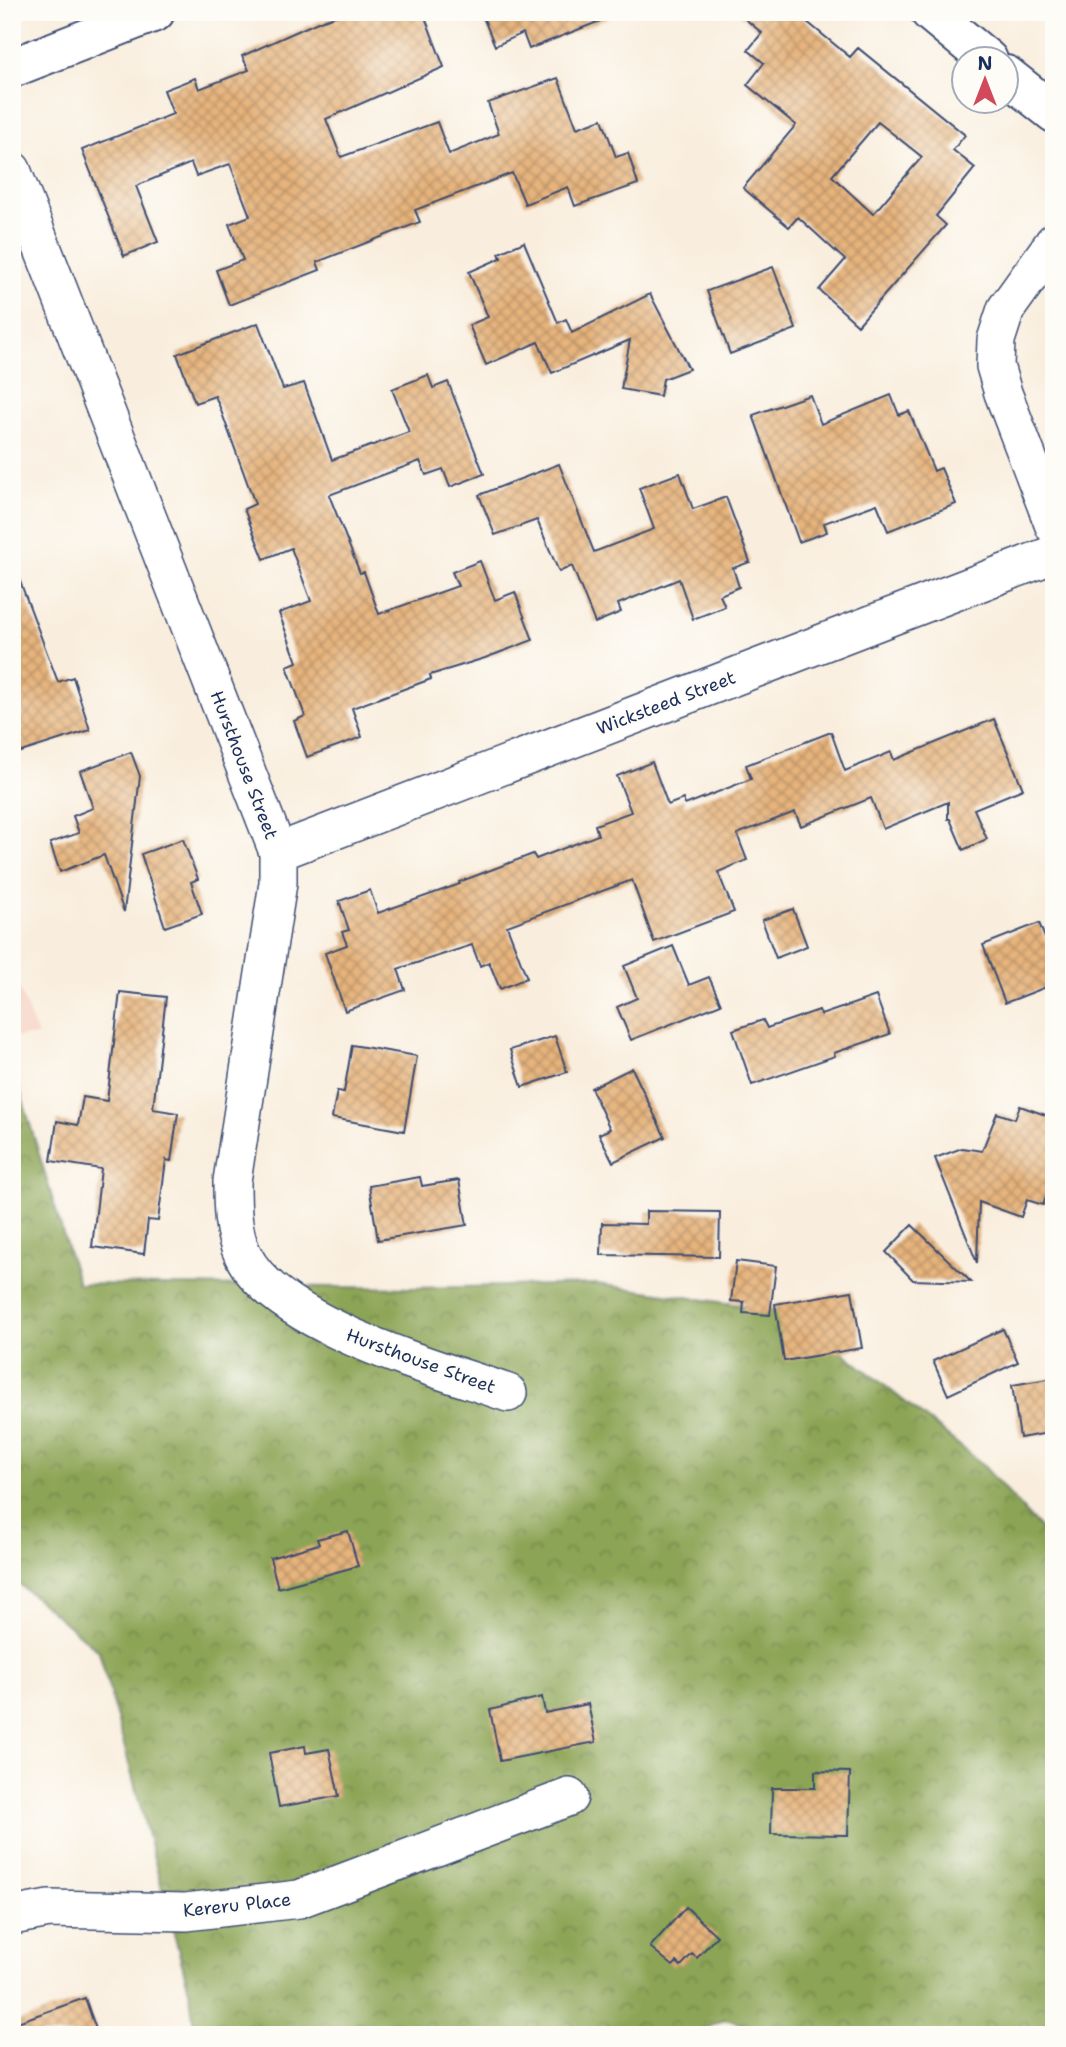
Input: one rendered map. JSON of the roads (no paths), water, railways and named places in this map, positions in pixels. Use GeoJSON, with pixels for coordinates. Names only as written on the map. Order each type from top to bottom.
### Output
{"type":"FeatureCollection","features":[{"type":"Feature","properties":{"kind":"main road"},"geometry":{"type":"LineString","coordinates":[[12,68],[155,12]]}},
{"type":"Feature","properties":{"kind":"main road"},"geometry":{"type":"LineString","coordinates":[[930,12],[971,46]]}},
{"type":"Feature","properties":{"kind":"main road"},"geometry":{"type":"LineString","coordinates":[[1020,86],[1054,113]]}},
{"type":"Feature","properties":{"kind":"street","name":"Hursthouse Street"},"geometry":{"type":"LineString","coordinates":[[12,170],[278,852],[278,883],[232,1181],[236,1234],[243,1255],[257,1276],[277,1296],[304,1313],[357,1339],[508,1393]]}},
{"type":"Feature","properties":{"kind":"street"},"geometry":{"type":"LineString","coordinates":[[1054,242],[1006,309],[996,340],[995,366],[1054,526]]}},
{"type":"Feature","properties":{"kind":"street","name":"Wicksteed Street"},"geometry":{"type":"LineString","coordinates":[[278,852],[1054,554]]}},
{"type":"Feature","properties":{"kind":"street","name":"Kereru Place"},"geometry":{"type":"LineString","coordinates":[[12,1916],[49,1909],[186,1912],[299,1899],[569,1797]]}}]}
